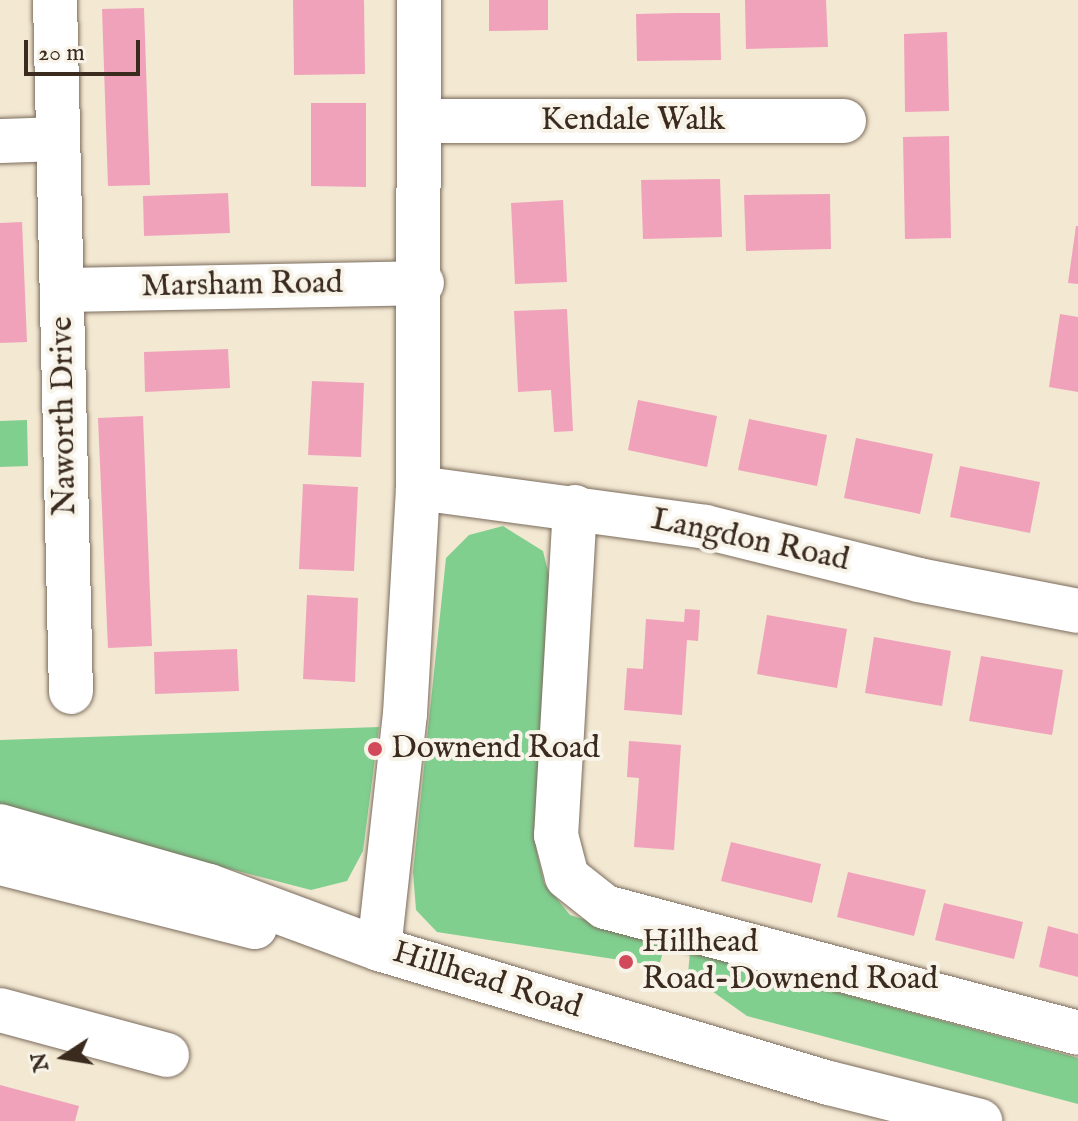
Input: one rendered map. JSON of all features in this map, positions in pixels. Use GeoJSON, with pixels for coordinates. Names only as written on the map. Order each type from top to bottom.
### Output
{"type":"FeatureCollection","features":[{"type":"Feature","properties":{"kind":"street","name":"Naworth Drive"},"geometry":{"type":"LineString","coordinates":[[55,0],[71,692]]}},
{"type":"Feature","properties":{"kind":"street"},"geometry":{"type":"LineString","coordinates":[[0,863],[221,921],[379,949],[405,714],[418,488],[422,283],[419,0]]}},
{"type":"Feature","properties":{"kind":"street","name":"Kendale Walk"},"geometry":{"type":"LineString","coordinates":[[422,121],[844,121]]}},
{"type":"Feature","properties":{"kind":"street"},"geometry":{"type":"LineString","coordinates":[[0,141],[58,139]]}},
{"type":"Feature","properties":{"kind":"street","name":"Marsham Road"},"geometry":{"type":"LineString","coordinates":[[62,290],[422,283]]}},
{"type":"Feature","properties":{"kind":"street","name":"Langdon Road"},"geometry":{"type":"LineString","coordinates":[[418,488],[705,527],[919,580],[1078,611]]}},
{"type":"Feature","properties":{"kind":"street"},"geometry":{"type":"LineString","coordinates":[[575,507],[556,835],[567,877],[605,907],[1078,1033]]}},
{"type":"Feature","properties":{"kind":"street","name":"Hillhead Road"},"geometry":{"type":"LineString","coordinates":[[0,826],[209,886],[379,949],[829,1083],[980,1121]]}},
{"type":"Feature","properties":{"kind":"street"},"geometry":{"type":"LineString","coordinates":[[0,1010],[167,1055]]}},
{"type":"Feature","properties":{"kind":"green space"},"geometry":{"type":"Polygon","coordinates":[[[27,420],[28,466],[0,467],[0,421],[27,420]]]}},
{"type":"Feature","properties":{"kind":"green space"},"geometry":{"type":"Polygon","coordinates":[[[503,526],[543,551],[555,600],[536,848],[544,883],[570,915],[665,945],[659,966],[437,932],[416,910],[413,872],[446,558],[469,535],[503,526]]]}},
{"type":"Feature","properties":{"kind":"green space"},"geometry":{"type":"Polygon","coordinates":[[[379,727],[363,851],[347,881],[311,890],[0,809],[0,740],[379,727]]]}},
{"type":"Feature","properties":{"kind":"green space"},"geometry":{"type":"Polygon","coordinates":[[[690,952],[1078,1058],[1078,1104],[747,1016],[688,974],[690,952]]]}},
{"type":"Feature","properties":{"kind":"building"},"geometry":{"type":"Polygon","coordinates":[[[293,0],[364,0],[365,74],[294,75],[293,0]]]}},
{"type":"Feature","properties":{"kind":"building"},"geometry":{"type":"Polygon","coordinates":[[[489,0],[548,0],[548,30],[489,31],[489,0]]]}},
{"type":"Feature","properties":{"kind":"building"},"geometry":{"type":"Polygon","coordinates":[[[745,0],[826,0],[828,47],[746,49],[745,0]]]}},
{"type":"Feature","properties":{"kind":"building"},"geometry":{"type":"Polygon","coordinates":[[[144,8],[150,185],[108,186],[102,9],[144,8]]]}},
{"type":"Feature","properties":{"kind":"building"},"geometry":{"type":"Polygon","coordinates":[[[720,13],[721,60],[637,61],[636,14],[720,13]]]}},
{"type":"Feature","properties":{"kind":"building"},"geometry":{"type":"Polygon","coordinates":[[[947,32],[949,111],[905,112],[904,34],[947,32]]]}},
{"type":"Feature","properties":{"kind":"building"},"geometry":{"type":"Polygon","coordinates":[[[311,103],[366,103],[366,187],[311,186],[311,103]]]}},
{"type":"Feature","properties":{"kind":"building"},"geometry":{"type":"Polygon","coordinates":[[[949,136],[951,238],[905,239],[903,137],[949,136]]]}},
{"type":"Feature","properties":{"kind":"building"},"geometry":{"type":"Polygon","coordinates":[[[720,179],[722,237],[643,239],[641,180],[720,179]]]}},
{"type":"Feature","properties":{"kind":"building"},"geometry":{"type":"Polygon","coordinates":[[[228,193],[230,233],[144,236],[143,196],[228,193]]]}},
{"type":"Feature","properties":{"kind":"building"},"geometry":{"type":"Polygon","coordinates":[[[830,194],[831,249],[746,251],[744,195],[830,194]]]}},
{"type":"Feature","properties":{"kind":"building"},"geometry":{"type":"Polygon","coordinates":[[[563,200],[567,282],[515,284],[511,203],[563,200]]]}},
{"type":"Feature","properties":{"kind":"building"},"geometry":{"type":"Polygon","coordinates":[[[22,222],[27,342],[0,343],[0,223],[22,222]]]}},
{"type":"Feature","properties":{"kind":"building"},"geometry":{"type":"Polygon","coordinates":[[[1078,226],[1078,284],[1068,283],[1078,226]]]}},
{"type":"Feature","properties":{"kind":"building"},"geometry":{"type":"Polygon","coordinates":[[[567,309],[573,431],[554,432],[551,390],[518,392],[514,311],[567,309]]]}},
{"type":"Feature","properties":{"kind":"building"},"geometry":{"type":"Polygon","coordinates":[[[1060,314],[1078,317],[1078,392],[1049,387],[1060,314]]]}},
{"type":"Feature","properties":{"kind":"building"},"geometry":{"type":"Polygon","coordinates":[[[228,349],[230,388],[145,392],[144,352],[228,349]]]}},
{"type":"Feature","properties":{"kind":"building"},"geometry":{"type":"Polygon","coordinates":[[[312,381],[364,383],[361,457],[308,455],[312,381]]]}},
{"type":"Feature","properties":{"kind":"building"},"geometry":{"type":"Polygon","coordinates":[[[638,400],[717,416],[707,467],[628,450],[638,400]]]}},
{"type":"Feature","properties":{"kind":"building"},"geometry":{"type":"Polygon","coordinates":[[[143,416],[152,646],[108,648],[98,418],[143,416]]]}},
{"type":"Feature","properties":{"kind":"building"},"geometry":{"type":"Polygon","coordinates":[[[749,419],[827,435],[817,486],[738,470],[749,419]]]}},
{"type":"Feature","properties":{"kind":"building"},"geometry":{"type":"Polygon","coordinates":[[[856,438],[933,454],[920,514],[844,498],[856,438]]]}},
{"type":"Feature","properties":{"kind":"building"},"geometry":{"type":"Polygon","coordinates":[[[960,466],[1040,482],[1030,533],[950,517],[960,466]]]}},
{"type":"Feature","properties":{"kind":"building"},"geometry":{"type":"Polygon","coordinates":[[[303,484],[358,487],[354,571],[299,569],[303,484]]]}},
{"type":"Feature","properties":{"kind":"building"},"geometry":{"type":"Polygon","coordinates":[[[307,595],[358,598],[355,682],[303,679],[307,595]]]}},
{"type":"Feature","properties":{"kind":"building"},"geometry":{"type":"Polygon","coordinates":[[[685,609],[700,610],[698,641],[687,640],[682,715],[624,710],[627,668],[643,669],[646,619],[684,622],[685,609]]]}},
{"type":"Feature","properties":{"kind":"building"},"geometry":{"type":"Polygon","coordinates":[[[767,615],[847,629],[837,688],[757,674],[767,615]]]}},
{"type":"Feature","properties":{"kind":"building"},"geometry":{"type":"Polygon","coordinates":[[[874,637],[951,651],[942,706],[865,693],[874,637]]]}},
{"type":"Feature","properties":{"kind":"building"},"geometry":{"type":"Polygon","coordinates":[[[237,649],[239,691],[155,694],[154,652],[237,649]]]}},
{"type":"Feature","properties":{"kind":"building"},"geometry":{"type":"Polygon","coordinates":[[[981,656],[1063,670],[1052,735],[969,721],[981,656]]]}},
{"type":"Feature","properties":{"kind":"building"},"geometry":{"type":"Polygon","coordinates":[[[629,741],[681,745],[674,850],[634,847],[639,778],[627,777],[629,741]]]}},
{"type":"Feature","properties":{"kind":"building"},"geometry":{"type":"Polygon","coordinates":[[[731,842],[821,864],[812,903],[721,881],[731,842]]]}},
{"type":"Feature","properties":{"kind":"building"},"geometry":{"type":"Polygon","coordinates":[[[848,872],[926,890],[914,936],[837,917],[848,872]]]}},
{"type":"Feature","properties":{"kind":"building"},"geometry":{"type":"Polygon","coordinates":[[[944,903],[1023,922],[1014,959],[935,940],[944,903]]]}},
{"type":"Feature","properties":{"kind":"building"},"geometry":{"type":"Polygon","coordinates":[[[1048,926],[1078,934],[1078,977],[1039,967],[1048,926]]]}},
{"type":"Feature","properties":{"kind":"building"},"geometry":{"type":"Polygon","coordinates":[[[0,1085],[79,1106],[75,1121],[0,1121],[0,1085]]]}},
{"type":"Feature","properties":{"kind":"place","name":"Downend Road"},"geometry":{"type":"Point","coordinates":[375,749]}},
{"type":"Feature","properties":{"kind":"place","name":"Hillhead Road-Downend Road"},"geometry":{"type":"Point","coordinates":[626,962]}}]}
